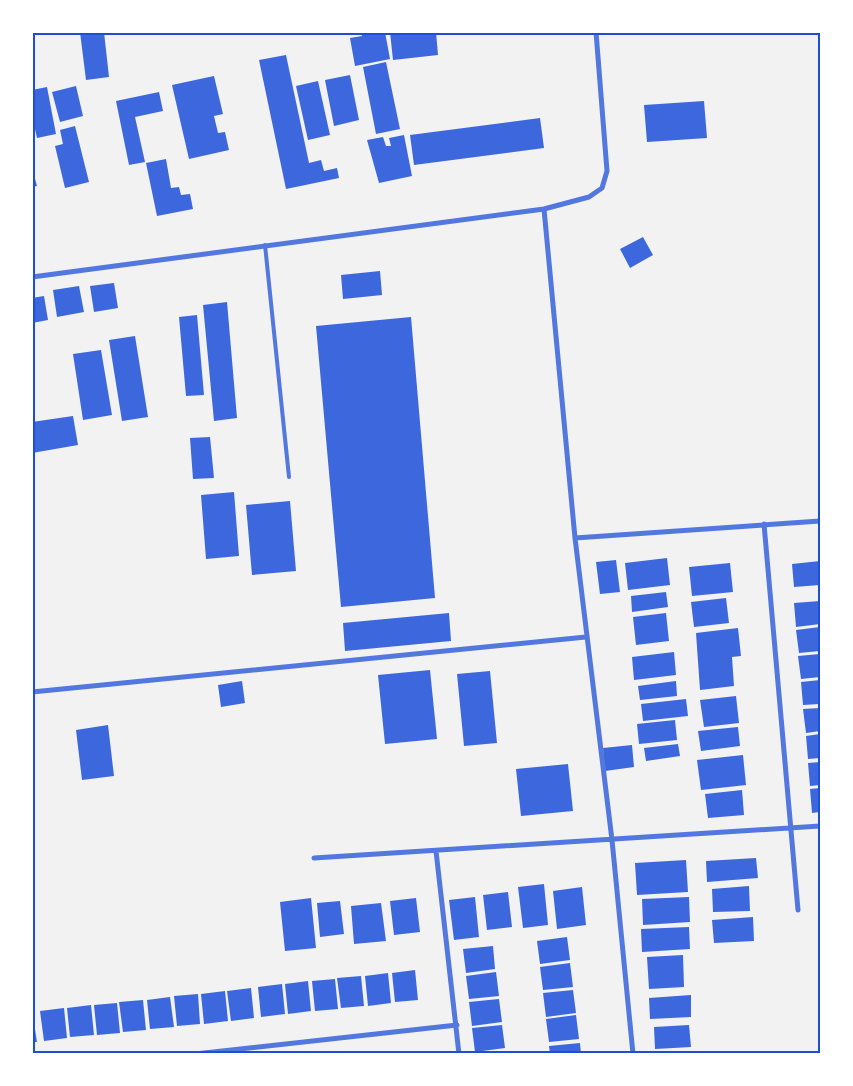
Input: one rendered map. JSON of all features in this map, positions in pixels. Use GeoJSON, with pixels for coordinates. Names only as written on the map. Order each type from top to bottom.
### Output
{"type":"FeatureCollection","features":[{"type":"Feature","properties":{"kind":"street"},"geometry":{"type":"LineString","coordinates":[[32,277],[544,209],[589,198],[602,188],[607,170],[596,32]]}},
{"type":"Feature","properties":{"kind":"street"},"geometry":{"type":"LineString","coordinates":[[544,209],[575,538],[612,840],[633,1054]]}},
{"type":"Feature","properties":{"kind":"street"},"geometry":{"type":"LineString","coordinates":[[575,538],[820,521]]}},
{"type":"Feature","properties":{"kind":"street"},"geometry":{"type":"LineString","coordinates":[[764,524],[798,910]]}},
{"type":"Feature","properties":{"kind":"street"},"geometry":{"type":"LineString","coordinates":[[32,692],[586,637]]}},
{"type":"Feature","properties":{"kind":"street"},"geometry":{"type":"LineString","coordinates":[[314,858],[820,826]]}},
{"type":"Feature","properties":{"kind":"street"},"geometry":{"type":"LineString","coordinates":[[436,850],[460,1054]]}},
{"type":"Feature","properties":{"kind":"street"},"geometry":{"type":"LineString","coordinates":[[195,1054],[457,1025]]}},
{"type":"Feature","properties":{"kind":"lane"},"geometry":{"type":"LineString","coordinates":[[265,245],[289,477]]}},
{"type":"Feature","properties":{"kind":"building"},"geometry":{"type":"Polygon","coordinates":[[[80,32],[104,32],[109,77],[86,80],[80,32]]]}},
{"type":"Feature","properties":{"kind":"building"},"geometry":{"type":"Polygon","coordinates":[[[361,32],[385,32],[390,59],[355,66],[350,38],[362,36],[361,32]]]}},
{"type":"Feature","properties":{"kind":"building"},"geometry":{"type":"Polygon","coordinates":[[[390,32],[436,32],[438,55],[393,60],[390,32]]]}},
{"type":"Feature","properties":{"kind":"building"},"geometry":{"type":"Polygon","coordinates":[[[286,55],[309,163],[321,160],[324,171],[337,168],[339,178],[286,189],[259,60],[286,55]]]}},
{"type":"Feature","properties":{"kind":"building"},"geometry":{"type":"Polygon","coordinates":[[[386,62],[400,129],[376,134],[363,67],[386,62]]]}},
{"type":"Feature","properties":{"kind":"building"},"geometry":{"type":"Polygon","coordinates":[[[350,75],[359,120],[334,126],[325,80],[350,75]]]}},
{"type":"Feature","properties":{"kind":"building"},"geometry":{"type":"Polygon","coordinates":[[[214,76],[223,114],[214,116],[218,133],[225,132],[229,150],[189,159],[172,85],[214,76]]]}},
{"type":"Feature","properties":{"kind":"building"},"geometry":{"type":"Polygon","coordinates":[[[318,81],[330,135],[308,140],[296,86],[318,81]]]}},
{"type":"Feature","properties":{"kind":"building"},"geometry":{"type":"Polygon","coordinates":[[[76,86],[83,116],[60,122],[52,92],[76,86]]]}},
{"type":"Feature","properties":{"kind":"building"},"geometry":{"type":"Polygon","coordinates":[[[47,87],[56,134],[37,138],[32,116],[32,90],[47,87]]]}},
{"type":"Feature","properties":{"kind":"building"},"geometry":{"type":"Polygon","coordinates":[[[159,92],[163,111],[135,117],[145,162],[129,165],[116,101],[159,92]]]}},
{"type":"Feature","properties":{"kind":"building"},"geometry":{"type":"Polygon","coordinates":[[[704,101],[707,138],[647,142],[644,105],[704,101]]]}},
{"type":"Feature","properties":{"kind":"building"},"geometry":{"type":"Polygon","coordinates":[[[540,118],[544,148],[414,165],[410,135],[540,118]]]}},
{"type":"Feature","properties":{"kind":"building"},"geometry":{"type":"Polygon","coordinates":[[[75,126],[89,182],[65,188],[55,146],[63,144],[60,130],[75,126]]]}},
{"type":"Feature","properties":{"kind":"building"},"geometry":{"type":"Polygon","coordinates":[[[404,135],[412,176],[379,183],[367,140],[383,137],[386,146],[391,146],[389,138],[404,135]]]}},
{"type":"Feature","properties":{"kind":"building"},"geometry":{"type":"Polygon","coordinates":[[[166,159],[171,188],[179,187],[181,195],[190,194],[193,209],[157,216],[146,163],[166,159]]]}},
{"type":"Feature","properties":{"kind":"building"},"geometry":{"type":"Polygon","coordinates":[[[32,168],[37,186],[32,187],[32,168]]]}},
{"type":"Feature","properties":{"kind":"building"},"geometry":{"type":"Polygon","coordinates":[[[643,237],[653,255],[630,268],[620,249],[643,237]]]}},
{"type":"Feature","properties":{"kind":"building"},"geometry":{"type":"Polygon","coordinates":[[[380,271],[382,295],[343,299],[341,275],[380,271]]]}},
{"type":"Feature","properties":{"kind":"building"},"geometry":{"type":"Polygon","coordinates":[[[114,283],[118,308],[94,312],[90,286],[114,283]]]}},
{"type":"Feature","properties":{"kind":"building"},"geometry":{"type":"Polygon","coordinates":[[[79,286],[84,312],[57,317],[53,290],[79,286]]]}},
{"type":"Feature","properties":{"kind":"building"},"geometry":{"type":"Polygon","coordinates":[[[44,296],[48,320],[32,323],[32,298],[44,296]]]}},
{"type":"Feature","properties":{"kind":"building"},"geometry":{"type":"Polygon","coordinates":[[[227,302],[237,418],[214,421],[203,305],[227,302]]]}},
{"type":"Feature","properties":{"kind":"building"},"geometry":{"type":"Polygon","coordinates":[[[197,315],[204,395],[186,396],[179,317],[197,315]]]}},
{"type":"Feature","properties":{"kind":"building"},"geometry":{"type":"Polygon","coordinates":[[[411,317],[435,598],[341,607],[316,326],[411,317]]]}},
{"type":"Feature","properties":{"kind":"building"},"geometry":{"type":"Polygon","coordinates":[[[135,336],[148,417],[122,421],[109,340],[135,336]]]}},
{"type":"Feature","properties":{"kind":"building"},"geometry":{"type":"Polygon","coordinates":[[[101,350],[112,415],[83,420],[73,354],[101,350]]]}},
{"type":"Feature","properties":{"kind":"building"},"geometry":{"type":"Polygon","coordinates":[[[73,416],[78,445],[32,453],[32,422],[73,416]]]}},
{"type":"Feature","properties":{"kind":"building"},"geometry":{"type":"Polygon","coordinates":[[[210,437],[214,478],[193,479],[190,438],[210,437]]]}},
{"type":"Feature","properties":{"kind":"building"},"geometry":{"type":"Polygon","coordinates":[[[234,492],[239,556],[206,559],[201,495],[234,492]]]}},
{"type":"Feature","properties":{"kind":"building"},"geometry":{"type":"Polygon","coordinates":[[[290,501],[296,571],[252,575],[246,505],[290,501]]]}},
{"type":"Feature","properties":{"kind":"building"},"geometry":{"type":"Polygon","coordinates":[[[667,558],[670,585],[628,590],[625,563],[667,558]]]}},
{"type":"Feature","properties":{"kind":"building"},"geometry":{"type":"Polygon","coordinates":[[[616,560],[620,592],[600,594],[596,562],[616,560]]]}},
{"type":"Feature","properties":{"kind":"building"},"geometry":{"type":"Polygon","coordinates":[[[820,561],[820,585],[794,587],[792,564],[820,561]]]}},
{"type":"Feature","properties":{"kind":"building"},"geometry":{"type":"Polygon","coordinates":[[[730,563],[733,592],[692,596],[689,567],[730,563]]]}},
{"type":"Feature","properties":{"kind":"building"},"geometry":{"type":"Polygon","coordinates":[[[666,592],[668,607],[632,612],[631,596],[666,592]]]}},
{"type":"Feature","properties":{"kind":"building"},"geometry":{"type":"Polygon","coordinates":[[[726,598],[729,623],[694,627],[691,602],[726,598]]]}},
{"type":"Feature","properties":{"kind":"building"},"geometry":{"type":"Polygon","coordinates":[[[820,601],[820,624],[796,627],[794,603],[820,601]]]}},
{"type":"Feature","properties":{"kind":"building"},"geometry":{"type":"Polygon","coordinates":[[[449,613],[451,641],[345,651],[343,623],[449,613]]]}},
{"type":"Feature","properties":{"kind":"building"},"geometry":{"type":"Polygon","coordinates":[[[666,613],[669,641],[636,645],[633,617],[666,613]]]}},
{"type":"Feature","properties":{"kind":"building"},"geometry":{"type":"Polygon","coordinates":[[[820,627],[820,651],[799,653],[796,630],[820,627]]]}},
{"type":"Feature","properties":{"kind":"building"},"geometry":{"type":"Polygon","coordinates":[[[738,628],[741,656],[732,657],[734,686],[700,690],[696,633],[738,628]]]}},
{"type":"Feature","properties":{"kind":"building"},"geometry":{"type":"Polygon","coordinates":[[[674,652],[676,675],[634,680],[632,657],[674,652]]]}},
{"type":"Feature","properties":{"kind":"building"},"geometry":{"type":"Polygon","coordinates":[[[820,654],[820,677],[801,679],[798,656],[820,654]]]}},
{"type":"Feature","properties":{"kind":"building"},"geometry":{"type":"Polygon","coordinates":[[[430,670],[437,739],[385,744],[378,675],[430,670]]]}},
{"type":"Feature","properties":{"kind":"building"},"geometry":{"type":"Polygon","coordinates":[[[490,671],[497,743],[464,746],[457,674],[490,671]]]}},
{"type":"Feature","properties":{"kind":"building"},"geometry":{"type":"Polygon","coordinates":[[[820,680],[820,704],[803,705],[801,682],[820,680]]]}},
{"type":"Feature","properties":{"kind":"building"},"geometry":{"type":"Polygon","coordinates":[[[242,681],[245,703],[221,707],[218,685],[242,681]]]}},
{"type":"Feature","properties":{"kind":"building"},"geometry":{"type":"Polygon","coordinates":[[[676,681],[677,696],[640,700],[638,686],[676,681]]]}},
{"type":"Feature","properties":{"kind":"building"},"geometry":{"type":"Polygon","coordinates":[[[736,696],[739,723],[704,727],[700,700],[736,696]]]}},
{"type":"Feature","properties":{"kind":"building"},"geometry":{"type":"Polygon","coordinates":[[[686,699],[688,716],[643,721],[641,704],[686,699]]]}},
{"type":"Feature","properties":{"kind":"building"},"geometry":{"type":"Polygon","coordinates":[[[820,708],[820,731],[806,733],[803,709],[820,708]]]}},
{"type":"Feature","properties":{"kind":"building"},"geometry":{"type":"Polygon","coordinates":[[[675,720],[677,740],[639,744],[637,724],[675,720]]]}},
{"type":"Feature","properties":{"kind":"building"},"geometry":{"type":"Polygon","coordinates":[[[108,725],[114,776],[82,780],[76,730],[108,725]]]}},
{"type":"Feature","properties":{"kind":"building"},"geometry":{"type":"Polygon","coordinates":[[[738,727],[740,746],[701,751],[698,731],[738,727]]]}},
{"type":"Feature","properties":{"kind":"building"},"geometry":{"type":"Polygon","coordinates":[[[820,734],[820,758],[808,759],[806,736],[820,734]]]}},
{"type":"Feature","properties":{"kind":"building"},"geometry":{"type":"Polygon","coordinates":[[[678,744],[680,756],[646,761],[644,748],[678,744]]]}},
{"type":"Feature","properties":{"kind":"building"},"geometry":{"type":"Polygon","coordinates":[[[632,745],[634,767],[605,771],[603,748],[632,745]]]}},
{"type":"Feature","properties":{"kind":"building"},"geometry":{"type":"Polygon","coordinates":[[[743,755],[746,785],[701,790],[697,760],[743,755]]]}},
{"type":"Feature","properties":{"kind":"building"},"geometry":{"type":"Polygon","coordinates":[[[820,762],[820,785],[810,786],[808,763],[820,762]]]}},
{"type":"Feature","properties":{"kind":"building"},"geometry":{"type":"Polygon","coordinates":[[[568,764],[573,811],[521,816],[516,769],[568,764]]]}},
{"type":"Feature","properties":{"kind":"building"},"geometry":{"type":"Polygon","coordinates":[[[820,788],[820,812],[812,813],[810,789],[820,788]]]}},
{"type":"Feature","properties":{"kind":"building"},"geometry":{"type":"Polygon","coordinates":[[[742,790],[744,815],[708,818],[705,794],[742,790]]]}},
{"type":"Feature","properties":{"kind":"building"},"geometry":{"type":"Polygon","coordinates":[[[756,858],[758,878],[707,882],[706,861],[756,858]]]}},
{"type":"Feature","properties":{"kind":"building"},"geometry":{"type":"Polygon","coordinates":[[[686,860],[688,892],[637,895],[635,863],[686,860]]]}},
{"type":"Feature","properties":{"kind":"building"},"geometry":{"type":"Polygon","coordinates":[[[818,869],[820,869],[820,893],[819,893],[818,869]]]}},
{"type":"Feature","properties":{"kind":"building"},"geometry":{"type":"Polygon","coordinates":[[[544,884],[548,925],[523,928],[518,887],[544,884]]]}},
{"type":"Feature","properties":{"kind":"building"},"geometry":{"type":"Polygon","coordinates":[[[749,886],[750,911],[713,912],[712,889],[749,886]]]}},
{"type":"Feature","properties":{"kind":"building"},"geometry":{"type":"Polygon","coordinates":[[[582,887],[586,925],[557,929],[553,891],[582,887]]]}},
{"type":"Feature","properties":{"kind":"building"},"geometry":{"type":"Polygon","coordinates":[[[508,892],[512,927],[487,930],[483,895],[508,892]]]}},
{"type":"Feature","properties":{"kind":"building"},"geometry":{"type":"Polygon","coordinates":[[[475,897],[479,937],[454,940],[449,900],[475,897]]]}},
{"type":"Feature","properties":{"kind":"building"},"geometry":{"type":"Polygon","coordinates":[[[689,897],[690,922],[643,925],[642,899],[689,897]]]}},
{"type":"Feature","properties":{"kind":"building"},"geometry":{"type":"Polygon","coordinates":[[[311,898],[316,948],[285,951],[280,902],[311,898]]]}},
{"type":"Feature","properties":{"kind":"building"},"geometry":{"type":"Polygon","coordinates":[[[416,898],[420,932],[394,935],[390,901],[416,898]]]}},
{"type":"Feature","properties":{"kind":"building"},"geometry":{"type":"Polygon","coordinates":[[[340,901],[344,934],[320,937],[317,903],[340,901]]]}},
{"type":"Feature","properties":{"kind":"building"},"geometry":{"type":"Polygon","coordinates":[[[381,903],[386,941],[354,944],[351,906],[381,903]]]}},
{"type":"Feature","properties":{"kind":"building"},"geometry":{"type":"Polygon","coordinates":[[[753,917],[754,941],[714,943],[712,920],[753,917]]]}},
{"type":"Feature","properties":{"kind":"building"},"geometry":{"type":"Polygon","coordinates":[[[689,927],[690,949],[642,952],[641,929],[689,927]]]}},
{"type":"Feature","properties":{"kind":"building"},"geometry":{"type":"Polygon","coordinates":[[[567,937],[570,960],[540,964],[537,941],[567,937]]]}},
{"type":"Feature","properties":{"kind":"building"},"geometry":{"type":"Polygon","coordinates":[[[493,946],[495,969],[466,973],[463,949],[493,946]]]}},
{"type":"Feature","properties":{"kind":"building"},"geometry":{"type":"Polygon","coordinates":[[[683,955],[684,987],[649,989],[647,957],[683,955]]]}},
{"type":"Feature","properties":{"kind":"building"},"geometry":{"type":"Polygon","coordinates":[[[570,963],[573,987],[543,990],[540,967],[570,963]]]}},
{"type":"Feature","properties":{"kind":"building"},"geometry":{"type":"Polygon","coordinates":[[[415,970],[418,1000],[395,1002],[392,973],[415,970]]]}},
{"type":"Feature","properties":{"kind":"building"},"geometry":{"type":"Polygon","coordinates":[[[496,972],[499,996],[469,999],[466,976],[496,972]]]}},
{"type":"Feature","properties":{"kind":"building"},"geometry":{"type":"Polygon","coordinates":[[[388,973],[391,1003],[368,1006],[365,976],[388,973]]]}},
{"type":"Feature","properties":{"kind":"building"},"geometry":{"type":"Polygon","coordinates":[[[361,976],[364,1006],[341,1008],[337,978],[361,976]]]}},
{"type":"Feature","properties":{"kind":"building"},"geometry":{"type":"Polygon","coordinates":[[[335,979],[338,1009],[315,1011],[312,981],[335,979]]]}},
{"type":"Feature","properties":{"kind":"building"},"geometry":{"type":"Polygon","coordinates":[[[308,981],[311,1011],[288,1014],[285,984],[308,981]]]}},
{"type":"Feature","properties":{"kind":"building"},"geometry":{"type":"Polygon","coordinates":[[[282,984],[285,1014],[261,1017],[258,987],[282,984]]]}},
{"type":"Feature","properties":{"kind":"building"},"geometry":{"type":"Polygon","coordinates":[[[251,988],[254,1018],[231,1021],[227,991],[251,988]]]}},
{"type":"Feature","properties":{"kind":"building"},"geometry":{"type":"Polygon","coordinates":[[[573,990],[576,1013],[546,1017],[543,993],[573,990]]]}},
{"type":"Feature","properties":{"kind":"building"},"geometry":{"type":"Polygon","coordinates":[[[225,991],[228,1021],[204,1024],[201,994],[225,991]]]}},
{"type":"Feature","properties":{"kind":"building"},"geometry":{"type":"Polygon","coordinates":[[[198,994],[200,1024],[177,1026],[174,996],[198,994]]]}},
{"type":"Feature","properties":{"kind":"building"},"geometry":{"type":"Polygon","coordinates":[[[691,995],[691,1017],[650,1019],[649,998],[691,995]]]}},
{"type":"Feature","properties":{"kind":"building"},"geometry":{"type":"Polygon","coordinates":[[[170,997],[174,1027],[150,1029],[147,1000],[170,997]]]}},
{"type":"Feature","properties":{"kind":"building"},"geometry":{"type":"Polygon","coordinates":[[[499,999],[502,1022],[472,1026],[469,1002],[499,999]]]}},
{"type":"Feature","properties":{"kind":"building"},"geometry":{"type":"Polygon","coordinates":[[[143,1000],[146,1030],[123,1032],[119,1002],[143,1000]]]}},
{"type":"Feature","properties":{"kind":"building"},"geometry":{"type":"Polygon","coordinates":[[[117,1003],[120,1033],[97,1035],[94,1005],[117,1003]]]}},
{"type":"Feature","properties":{"kind":"building"},"geometry":{"type":"Polygon","coordinates":[[[91,1005],[94,1035],[70,1037],[67,1008],[91,1005]]]}},
{"type":"Feature","properties":{"kind":"building"},"geometry":{"type":"Polygon","coordinates":[[[64,1008],[67,1038],[44,1041],[40,1011],[64,1008]]]}},
{"type":"Feature","properties":{"kind":"building"},"geometry":{"type":"Polygon","coordinates":[[[32,1011],[37,1042],[32,1042],[32,1011]]]}},
{"type":"Feature","properties":{"kind":"building"},"geometry":{"type":"Polygon","coordinates":[[[576,1015],[579,1039],[549,1042],[546,1019],[576,1015]]]}},
{"type":"Feature","properties":{"kind":"building"},"geometry":{"type":"Polygon","coordinates":[[[502,1025],[505,1048],[475,1052],[472,1028],[502,1025]]]}},
{"type":"Feature","properties":{"kind":"building"},"geometry":{"type":"Polygon","coordinates":[[[689,1025],[691,1047],[655,1049],[654,1027],[689,1025]]]}},
{"type":"Feature","properties":{"kind":"building"},"geometry":{"type":"Polygon","coordinates":[[[580,1043],[581,1054],[550,1054],[549,1046],[580,1043]]]}}]}
